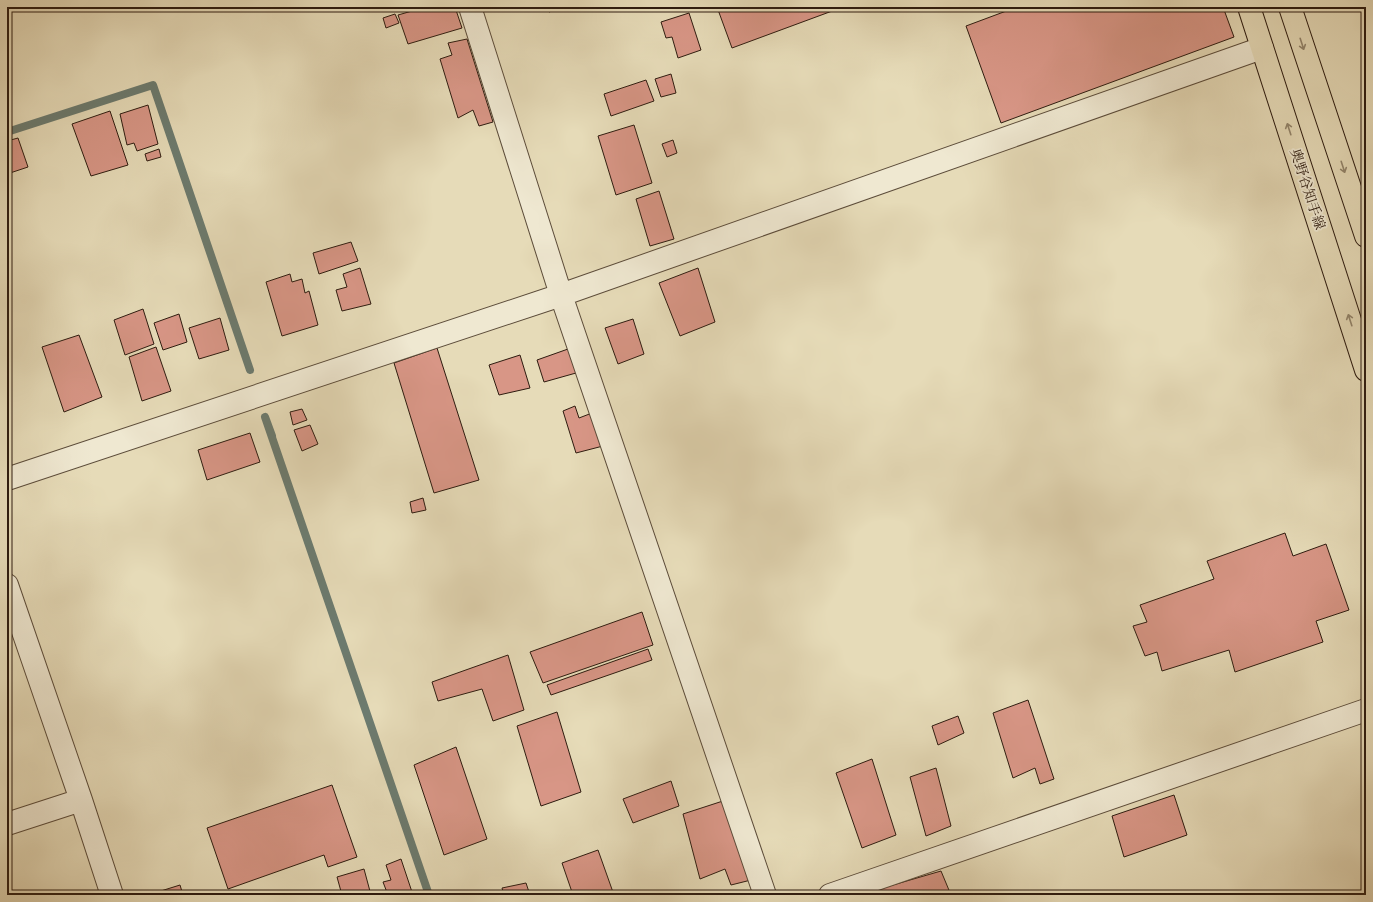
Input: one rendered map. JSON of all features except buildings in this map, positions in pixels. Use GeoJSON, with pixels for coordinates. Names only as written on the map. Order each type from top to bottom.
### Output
{"type":"FeatureCollection","features":[{"type":"Feature","properties":{"kind":"main road","name":"奥野谷知手線"},"geometry":{"type":"LineString","coordinates":[[1250,7],[1366,370]]}},
{"type":"Feature","properties":{"kind":"main road"},"geometry":{"type":"LineString","coordinates":[[1290,7],[1366,236]]}},
{"type":"Feature","properties":{"kind":"street"},"geometry":{"type":"LineString","coordinates":[[470,7],[561,296],[765,895]]}},
{"type":"Feature","properties":{"kind":"street"},"geometry":{"type":"LineString","coordinates":[[7,479],[561,296],[1262,48]]}},
{"type":"Feature","properties":{"kind":"street"},"geometry":{"type":"LineString","coordinates":[[7,585],[112,895]]}},
{"type":"Feature","properties":{"kind":"street"},"geometry":{"type":"LineString","coordinates":[[830,895],[1366,710]]}},
{"type":"Feature","properties":{"kind":"street"},"geometry":{"type":"LineString","coordinates":[[7,824],[81,800]]}},
{"type":"Feature","properties":{"kind":"waterway"},"geometry":{"type":"LineString","coordinates":[[7,132],[153,85],[250,370]]}},
{"type":"Feature","properties":{"kind":"waterway"},"geometry":{"type":"LineString","coordinates":[[272,436],[265,417],[429,895]]}}]}
